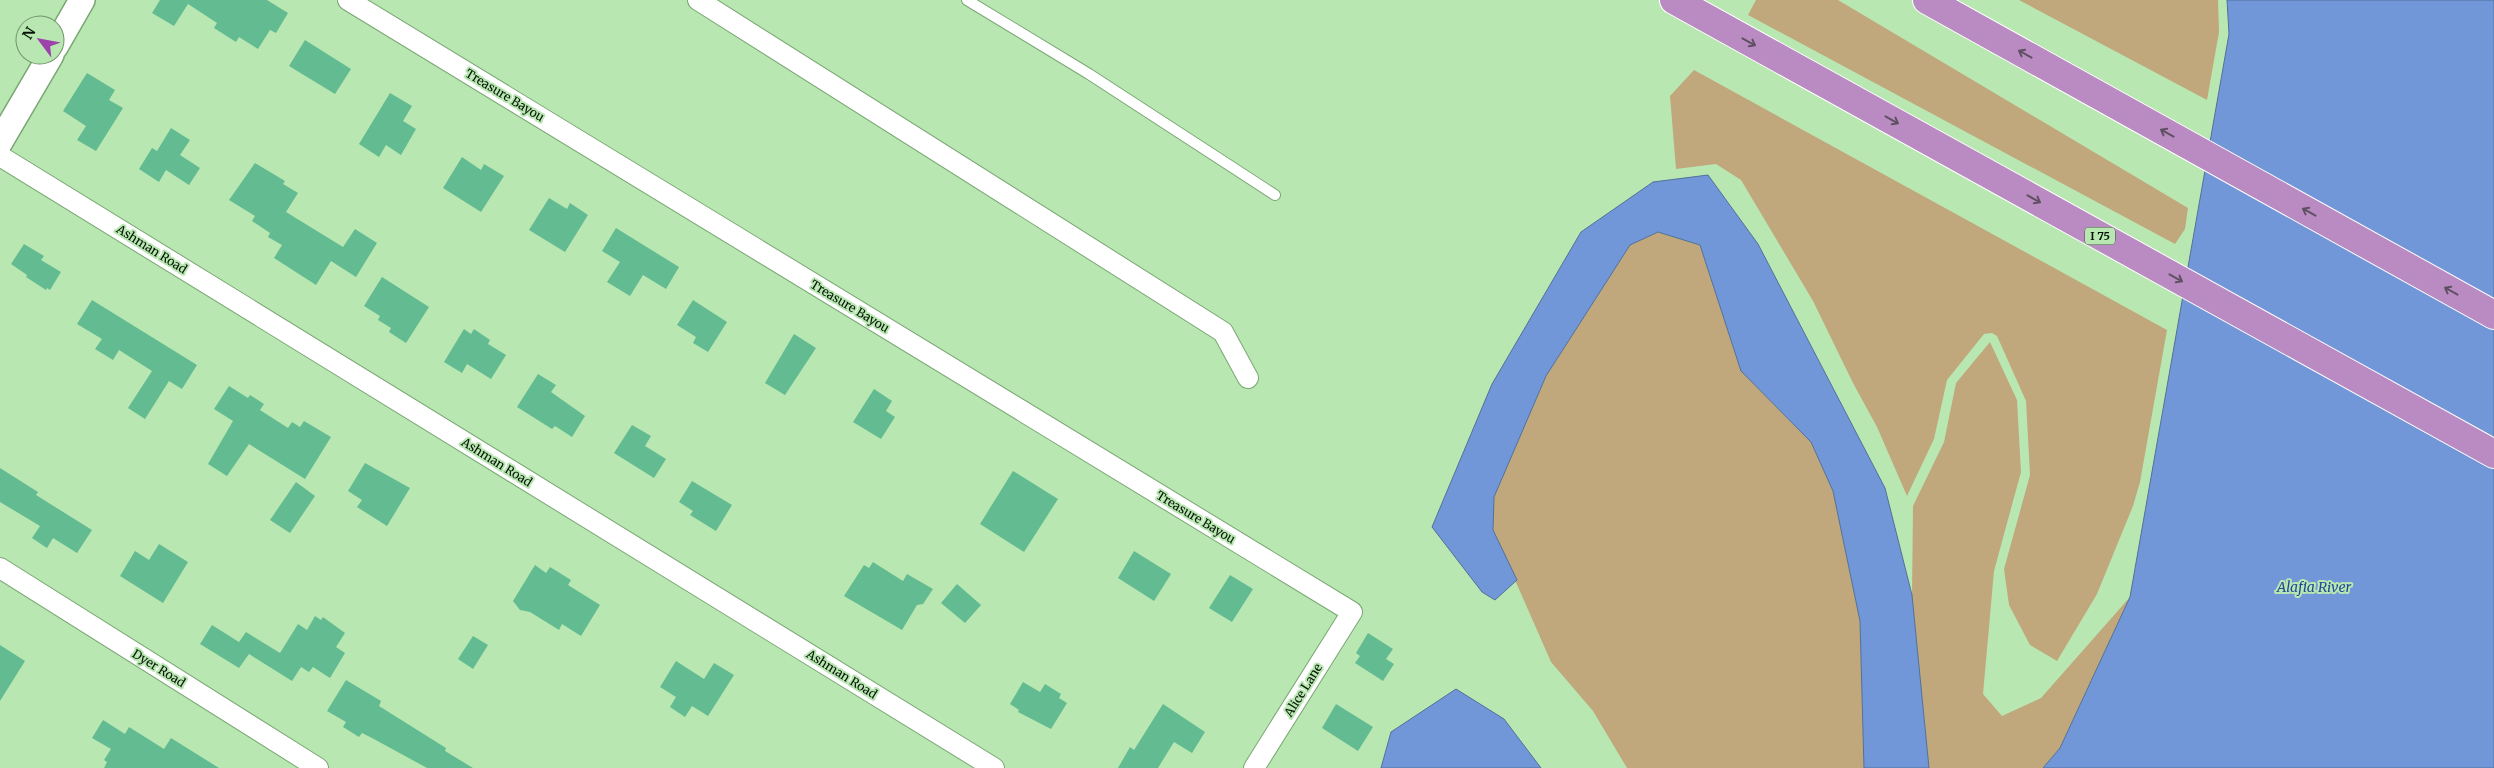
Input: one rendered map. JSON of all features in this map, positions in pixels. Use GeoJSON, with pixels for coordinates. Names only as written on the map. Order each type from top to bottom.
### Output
{"type":"FeatureCollection","features":[{"type":"Feature","properties":{"kind":"highway","name":"I 75"},"geometry":{"type":"LineString","coordinates":[[1674,0],[2494,454]]}},
{"type":"Feature","properties":{"kind":"highway"},"geometry":{"type":"LineString","coordinates":[[1928,0],[2494,315]]}},
{"type":"Feature","properties":{"kind":"street"},"geometry":{"type":"LineString","coordinates":[[65,30],[82,0]]}},
{"type":"Feature","properties":{"kind":"street","name":"Treasure Bayou"},"geometry":{"type":"LineString","coordinates":[[348,0],[1352,612]]}},
{"type":"Feature","properties":{"kind":"street"},"geometry":{"type":"LineString","coordinates":[[698,0],[1223,332],[1248,378]]}},
{"type":"Feature","properties":{"kind":"street"},"geometry":{"type":"LineString","coordinates":[[0,142],[44,65]]}},
{"type":"Feature","properties":{"kind":"street","name":"Ashman Road"},"geometry":{"type":"LineString","coordinates":[[0,156],[994,768]]}},
{"type":"Feature","properties":{"kind":"street","name":"Dyer Road"},"geometry":{"type":"LineString","coordinates":[[0,568],[318,768]]}},
{"type":"Feature","properties":{"kind":"street","name":"Alice Lane"},"geometry":{"type":"LineString","coordinates":[[1254,768],[1352,612]]}},
{"type":"Feature","properties":{"kind":"lane"},"geometry":{"type":"LineString","coordinates":[[967,0],[1088,74],[1275,195]]}},
{"type":"Feature","properties":{"kind":"shaded area"},"geometry":{"type":"Polygon","coordinates":[[[1756,0],[1838,0],[2188,208],[2185,229],[2175,244],[1748,15],[1756,0]]]}},
{"type":"Feature","properties":{"kind":"shaded area"},"geometry":{"type":"Polygon","coordinates":[[[2019,0],[2218,0],[2219,32],[2207,100],[2019,0]]]}},
{"type":"Feature","properties":{"kind":"shaded area"},"geometry":{"type":"Polygon","coordinates":[[[1694,70],[2167,330],[2140,482],[2133,506],[2097,594],[2057,661],[2030,645],[2009,605],[2004,569],[2030,475],[2026,401],[1997,336],[1992,333],[1984,334],[1947,380],[1934,439],[1907,496],[1877,427],[1813,301],[1741,180],[1716,164],[1676,169],[1670,96],[1694,70]]]}},
{"type":"Feature","properties":{"kind":"shaded area"},"geometry":{"type":"Polygon","coordinates":[[[1658,232],[1700,245],[1741,371],[1811,442],[1833,491],[1860,621],[1864,768],[1627,768],[1593,711],[1551,662],[1493,530],[1494,497],[1546,376],[1630,245],[1658,232]]]}},
{"type":"Feature","properties":{"kind":"shaded area"},"geometry":{"type":"Polygon","coordinates":[[[1990,342],[2017,400],[2021,472],[1994,571],[1983,694],[2002,716],[2041,698],[2130,597],[2060,748],[2043,768],[1929,768],[1912,595],[1913,506],[1944,442],[1956,383],[1990,342]]]}},
{"type":"Feature","properties":{"kind":"water","name":"Alafia River"},"geometry":{"type":"Polygon","coordinates":[[[2227,0],[2494,0],[2494,768],[2043,768],[2060,748],[2130,597],[2229,34],[2227,0]]]}},
{"type":"Feature","properties":{"kind":"water"},"geometry":{"type":"Polygon","coordinates":[[[1708,175],[1758,244],[1885,488],[1912,595],[1929,768],[1864,768],[1860,621],[1833,491],[1811,442],[1741,371],[1700,245],[1658,232],[1630,245],[1546,376],[1494,497],[1493,530],[1517,580],[1495,600],[1482,592],[1432,527],[1492,384],[1581,232],[1653,182],[1708,175]]]}},
{"type":"Feature","properties":{"kind":"water"},"geometry":{"type":"Polygon","coordinates":[[[1456,689],[1504,719],[1541,768],[1381,768],[1391,732],[1456,689]]]}},
{"type":"Feature","properties":{"kind":"building"},"geometry":{"type":"Polygon","coordinates":[[[160,0],[267,0],[288,13],[276,33],[270,30],[258,49],[239,37],[236,42],[214,28],[217,23],[188,4],[174,26],[152,13],[160,0]]]}},
{"type":"Feature","properties":{"kind":"building"},"geometry":{"type":"Polygon","coordinates":[[[305,40],[351,69],[335,94],[289,66],[305,40]]]}},
{"type":"Feature","properties":{"kind":"building"},"geometry":{"type":"Polygon","coordinates":[[[87,73],[115,90],[109,100],[123,108],[96,151],[77,140],[86,126],[63,111],[87,73]]]}},
{"type":"Feature","properties":{"kind":"building"},"geometry":{"type":"Polygon","coordinates":[[[390,93],[412,106],[403,121],[416,129],[401,155],[386,145],[379,157],[359,144],[390,93]]]}},
{"type":"Feature","properties":{"kind":"building"},"geometry":{"type":"Polygon","coordinates":[[[171,128],[190,140],[180,155],[200,168],[189,185],[166,170],[159,182],[139,169],[152,148],[157,151],[171,128]]]}},
{"type":"Feature","properties":{"kind":"building"},"geometry":{"type":"Polygon","coordinates":[[[462,157],[481,170],[484,164],[504,176],[481,212],[443,188],[462,157]]]}},
{"type":"Feature","properties":{"kind":"building"},"geometry":{"type":"Polygon","coordinates":[[[255,163],[285,181],[283,184],[298,193],[286,212],[343,247],[355,229],[377,243],[356,277],[331,261],[316,285],[274,258],[282,245],[268,237],[270,233],[252,221],[255,216],[229,200],[255,163]]]}},
{"type":"Feature","properties":{"kind":"building"},"geometry":{"type":"Polygon","coordinates":[[[549,198],[567,209],[570,203],[588,215],[565,252],[529,230],[549,198]]]}},
{"type":"Feature","properties":{"kind":"building"},"geometry":{"type":"Polygon","coordinates":[[[616,228],[679,267],[666,289],[643,275],[630,296],[607,282],[620,262],[602,251],[616,228]]]}},
{"type":"Feature","properties":{"kind":"building"},"geometry":{"type":"Polygon","coordinates":[[[24,244],[44,256],[41,260],[61,272],[50,290],[47,288],[46,290],[26,277],[27,275],[11,264],[24,244]]]}},
{"type":"Feature","properties":{"kind":"building"},"geometry":{"type":"Polygon","coordinates":[[[382,277],[429,307],[406,343],[389,332],[391,328],[378,320],[380,316],[364,306],[382,277]]]}},
{"type":"Feature","properties":{"kind":"building"},"geometry":{"type":"Polygon","coordinates":[[[92,300],[197,365],[182,389],[169,381],[145,419],[128,408],[152,371],[119,350],[113,360],[95,349],[102,339],[77,324],[92,300]]]}},
{"type":"Feature","properties":{"kind":"building"},"geometry":{"type":"Polygon","coordinates":[[[693,300],[727,322],[708,352],[693,343],[696,337],[677,325],[693,300]]]}},
{"type":"Feature","properties":{"kind":"building"},"geometry":{"type":"Polygon","coordinates":[[[464,329],[471,334],[474,329],[490,340],[488,344],[506,355],[491,379],[467,364],[462,373],[444,362],[464,329]]]}},
{"type":"Feature","properties":{"kind":"building"},"geometry":{"type":"Polygon","coordinates":[[[794,334],[816,348],[785,395],[765,383],[794,334]]]}},
{"type":"Feature","properties":{"kind":"building"},"geometry":{"type":"Polygon","coordinates":[[[538,374],[556,385],[551,392],[585,416],[572,437],[555,426],[552,429],[517,407],[538,374]]]}},
{"type":"Feature","properties":{"kind":"building"},"geometry":{"type":"Polygon","coordinates":[[[229,386],[248,398],[250,395],[264,404],[260,410],[288,428],[292,422],[300,427],[304,421],[331,437],[305,479],[249,444],[227,476],[208,464],[233,421],[214,409],[229,386]]]}},
{"type":"Feature","properties":{"kind":"building"},"geometry":{"type":"Polygon","coordinates":[[[874,389],[892,401],[886,411],[895,417],[881,439],[853,422],[874,389]]]}},
{"type":"Feature","properties":{"kind":"building"},"geometry":{"type":"Polygon","coordinates":[[[632,425],[651,436],[645,446],[666,459],[654,478],[614,453],[632,425]]]}},
{"type":"Feature","properties":{"kind":"building"},"geometry":{"type":"Polygon","coordinates":[[[365,463],[410,488],[387,526],[357,507],[362,500],[348,491],[365,463]]]}},
{"type":"Feature","properties":{"kind":"building"},"geometry":{"type":"Polygon","coordinates":[[[0,468],[38,492],[36,495],[92,530],[77,553],[53,538],[47,548],[32,538],[40,526],[0,502],[0,468]]]}},
{"type":"Feature","properties":{"kind":"building"},"geometry":{"type":"Polygon","coordinates":[[[1013,471],[1058,499],[1024,552],[980,524],[1013,471]]]}},
{"type":"Feature","properties":{"kind":"building"},"geometry":{"type":"Polygon","coordinates":[[[692,481],[732,505],[716,531],[690,515],[693,511],[679,502],[692,481]]]}},
{"type":"Feature","properties":{"kind":"building"},"geometry":{"type":"Polygon","coordinates":[[[296,482],[315,496],[290,533],[270,520],[296,482]]]}},
{"type":"Feature","properties":{"kind":"building"},"geometry":{"type":"Polygon","coordinates":[[[159,544],[188,562],[163,603],[120,576],[135,551],[149,560],[159,544]]]}},
{"type":"Feature","properties":{"kind":"building"},"geometry":{"type":"Polygon","coordinates":[[[1134,551],[1171,574],[1154,601],[1118,578],[1134,551]]]}},
{"type":"Feature","properties":{"kind":"building"},"geometry":{"type":"Polygon","coordinates":[[[873,562],[903,581],[907,574],[933,589],[923,604],[917,605],[902,630],[844,596],[864,565],[869,568],[873,562]]]}},
{"type":"Feature","properties":{"kind":"building"},"geometry":{"type":"Polygon","coordinates":[[[535,565],[546,573],[550,567],[571,580],[568,585],[600,605],[581,636],[562,624],[559,630],[530,612],[520,610],[513,601],[535,565]]]}},
{"type":"Feature","properties":{"kind":"building"},"geometry":{"type":"Polygon","coordinates":[[[1230,575],[1253,589],[1232,622],[1209,608],[1230,575]]]}},
{"type":"Feature","properties":{"kind":"building"},"geometry":{"type":"Polygon","coordinates":[[[957,584],[981,605],[965,623],[941,603],[957,584]]]}},
{"type":"Feature","properties":{"kind":"building"},"geometry":{"type":"Polygon","coordinates":[[[315,616],[321,620],[323,617],[345,633],[336,647],[345,653],[330,678],[313,667],[309,672],[301,667],[292,681],[249,654],[239,668],[200,644],[212,625],[239,642],[246,632],[280,653],[298,624],[307,630],[315,616]]]}},
{"type":"Feature","properties":{"kind":"building"},"geometry":{"type":"Polygon","coordinates":[[[1368,633],[1393,649],[1386,659],[1394,664],[1383,681],[1355,663],[1360,656],[1356,653],[1368,633]]]}},
{"type":"Feature","properties":{"kind":"building"},"geometry":{"type":"Polygon","coordinates":[[[473,636],[488,645],[473,669],[458,659],[473,636]]]}},
{"type":"Feature","properties":{"kind":"building"},"geometry":{"type":"Polygon","coordinates":[[[0,645],[25,661],[0,701],[0,645]]]}},
{"type":"Feature","properties":{"kind":"building"},"geometry":{"type":"Polygon","coordinates":[[[676,661],[704,679],[714,663],[734,675],[708,716],[692,706],[685,717],[670,707],[676,697],[660,687],[676,661]]]}},
{"type":"Feature","properties":{"kind":"building"},"geometry":{"type":"Polygon","coordinates":[[[346,680],[381,701],[379,706],[446,748],[445,751],[473,768],[427,768],[362,733],[359,737],[343,727],[346,722],[327,711],[346,680]]]}},
{"type":"Feature","properties":{"kind":"building"},"geometry":{"type":"Polygon","coordinates":[[[1023,682],[1040,692],[1045,684],[1061,694],[1059,698],[1067,703],[1051,729],[1018,712],[1019,710],[1010,704],[1023,682]]]}},
{"type":"Feature","properties":{"kind":"building"},"geometry":{"type":"Polygon","coordinates":[[[1163,704],[1205,732],[1192,753],[1174,742],[1158,768],[1118,768],[1130,747],[1134,750],[1163,704]]]}},
{"type":"Feature","properties":{"kind":"building"},"geometry":{"type":"Polygon","coordinates":[[[1336,704],[1373,727],[1358,751],[1322,728],[1336,704]]]}},
{"type":"Feature","properties":{"kind":"building"},"geometry":{"type":"Polygon","coordinates":[[[103,720],[125,734],[129,727],[164,749],[171,738],[219,768],[104,768],[107,762],[104,760],[111,749],[92,738],[103,720]]]}}]}
